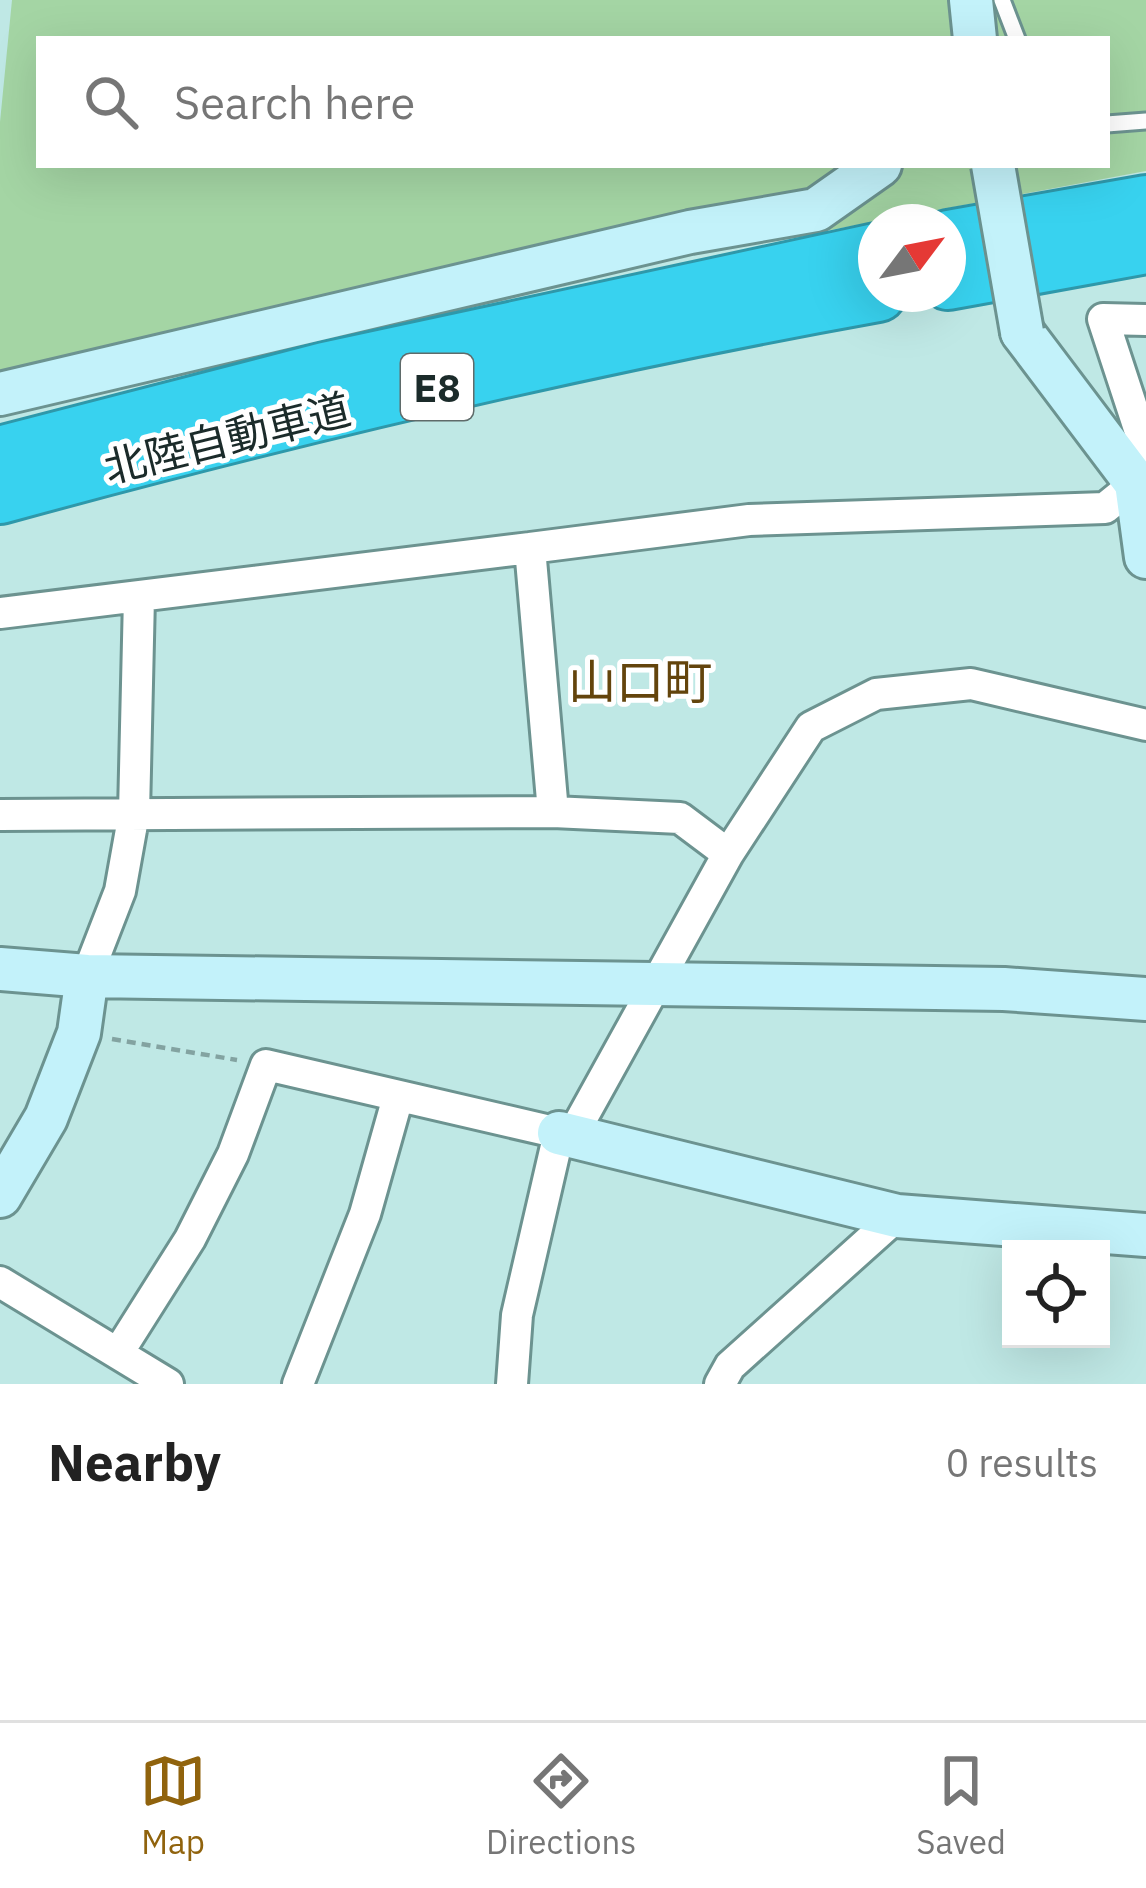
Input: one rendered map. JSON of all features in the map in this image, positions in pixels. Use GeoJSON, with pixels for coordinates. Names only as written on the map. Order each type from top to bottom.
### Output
{"type":"FeatureCollection","features":[{"type":"Feature","properties":{"kind":"highway"},"geometry":{"type":"LineString","coordinates":[[966,235],[1146,203]]}},
{"type":"Feature","properties":{"kind":"highway"},"geometry":{"type":"LineString","coordinates":[[966,278],[1146,246]]}},
{"type":"Feature","properties":{"kind":"highway","name":"北陸自動車道"},"geometry":{"type":"LineString","coordinates":[[0,454],[325,370],[858,255]]}},
{"type":"Feature","properties":{"kind":"highway","name":"北陸自動車道"},"geometry":{"type":"LineString","coordinates":[[0,496],[572,356],[858,298]]}},
{"type":"Feature","properties":{"kind":"street"},"geometry":{"type":"LineString","coordinates":[[971,0],[975,36]]}},
{"type":"Feature","properties":{"kind":"street"},"geometry":{"type":"LineString","coordinates":[[0,394],[690,232],[816,210],[876,168]]}},
{"type":"Feature","properties":{"kind":"street"},"geometry":{"type":"LineString","coordinates":[[994,168],[1022,332],[1142,461]]}},
{"type":"Feature","properties":{"kind":"street"},"geometry":{"type":"LineString","coordinates":[[1146,320],[1103,319],[1142,461],[1146,557]]}},
{"type":"Feature","properties":{"kind":"street"},"geometry":{"type":"LineString","coordinates":[[0,613],[749,520],[1105,508],[1142,461]]}},
{"type":"Feature","properties":{"kind":"street"},"geometry":{"type":"LineString","coordinates":[[530,548],[553,812]]}},
{"type":"Feature","properties":{"kind":"street"},"geometry":{"type":"LineString","coordinates":[[0,1196],[46,1118],[79,1033],[87,976],[120,891],[134,813],[139,597]]}},
{"type":"Feature","properties":{"kind":"street"},"geometry":{"type":"LineString","coordinates":[[512,1384],[517,1315],[566,1134],[728,854],[811,727],[876,694],[970,684],[1146,725]]}},
{"type":"Feature","properties":{"kind":"street"},"geometry":{"type":"LineString","coordinates":[[0,815],[553,812],[680,818],[728,854]]}},
{"type":"Feature","properties":{"kind":"street"},"geometry":{"type":"LineString","coordinates":[[0,969],[87,976],[1004,988],[1146,999]]}},
{"type":"Feature","properties":{"kind":"street"},"geometry":{"type":"LineString","coordinates":[[118,1353],[190,1239],[233,1154],[266,1065],[897,1216],[1146,1234]]}},
{"type":"Feature","properties":{"kind":"street"},"geometry":{"type":"LineString","coordinates":[[298,1384],[364,1214],[398,1096]]}},
{"type":"Feature","properties":{"kind":"street"},"geometry":{"type":"LineString","coordinates":[[720,1384],[730,1366],[897,1216]]}},
{"type":"Feature","properties":{"kind":"street"},"geometry":{"type":"LineString","coordinates":[[0,1282],[168,1384]]}},
{"type":"Feature","properties":{"kind":"lane"},"geometry":{"type":"LineString","coordinates":[[1002,0],[1016,36]]}},
{"type":"Feature","properties":{"kind":"lane"},"geometry":{"type":"LineString","coordinates":[[1110,124],[1146,121]]}},
{"type":"Feature","properties":{"kind":"path"},"geometry":{"type":"LineString","coordinates":[[79,1033],[266,1065]]}},
{"type":"Feature","properties":{"kind":"green space"},"geometry":{"type":"Polygon","coordinates":[[[12,0],[1146,0],[1146,171],[966,205],[858,204],[858,225],[825,231],[810,200],[332,296],[0,372],[0,122],[12,0]]]}},
{"type":"Feature","properties":{"kind":"district","name":"山口町"},"geometry":{"type":"Point","coordinates":[640,681]}}]}
